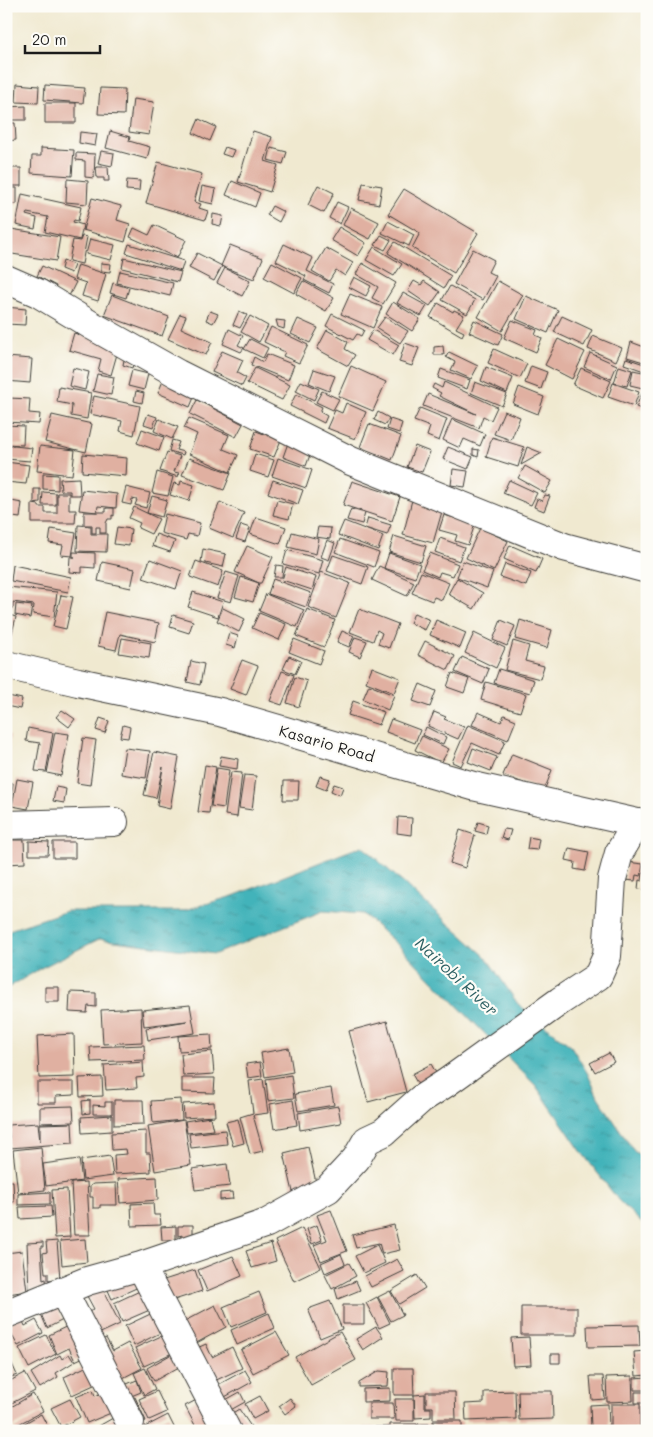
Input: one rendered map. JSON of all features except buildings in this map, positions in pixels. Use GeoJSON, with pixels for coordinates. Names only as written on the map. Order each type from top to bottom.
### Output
{"type":"FeatureCollection","features":[{"type":"Feature","properties":{"kind":"street"},"geometry":{"type":"LineString","coordinates":[[6,279],[38,293],[178,374],[351,461],[564,547],[647,569]]}},
{"type":"Feature","properties":{"kind":"street","name":"Kasario Road"},"geometry":{"type":"LineString","coordinates":[[6,665],[220,712],[472,786],[642,823]]}},
{"type":"Feature","properties":{"kind":"street"},"geometry":{"type":"LineString","coordinates":[[6,825],[114,822]]}},
{"type":"Feature","properties":{"kind":"street"},"geometry":{"type":"LineString","coordinates":[[6,1314],[87,1281],[141,1266],[267,1223],[328,1189],[356,1158],[367,1140],[384,1132],[421,1099],[598,976],[607,956],[612,879],[619,853],[642,823]]}},
{"type":"Feature","properties":{"kind":"street"},"geometry":{"type":"LineString","coordinates":[[141,1266],[227,1431]]}},
{"type":"Feature","properties":{"kind":"street"},"geometry":{"type":"LineString","coordinates":[[63,1291],[130,1422]]}},
{"type":"Feature","properties":{"kind":"water","name":"Nairobi River"},"geometry":{"type":"Polygon","coordinates":[[[362,846],[486,957],[518,1004],[571,1046],[588,1074],[598,1097],[634,1151],[647,1160],[647,1228],[619,1201],[583,1154],[536,1086],[399,946],[363,914],[323,911],[215,954],[99,939],[41,968],[6,989],[6,931],[67,911],[182,911],[233,896],[362,846]]]}}]}
